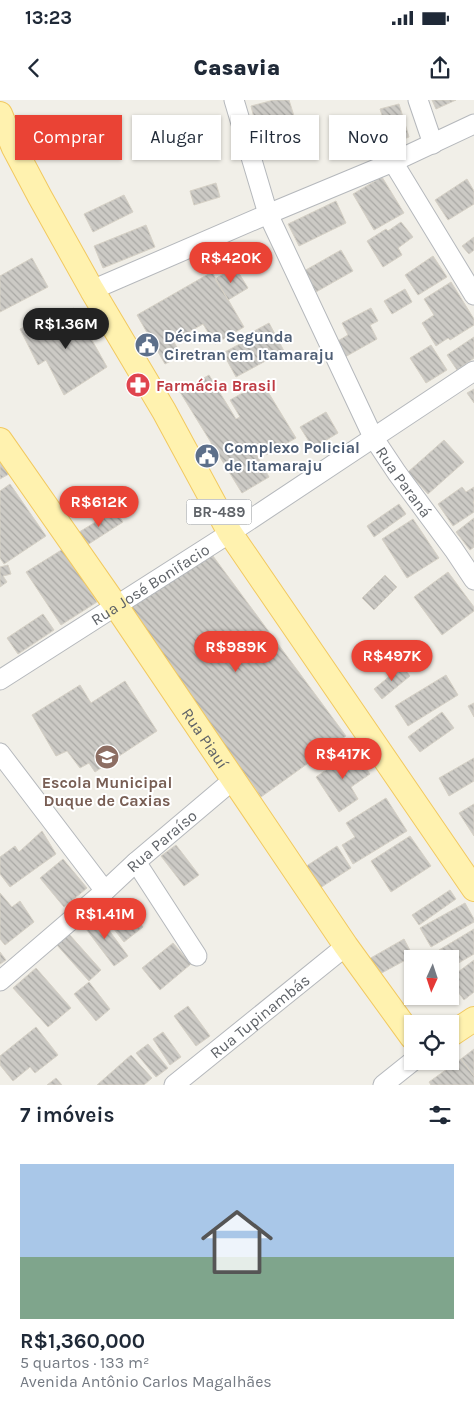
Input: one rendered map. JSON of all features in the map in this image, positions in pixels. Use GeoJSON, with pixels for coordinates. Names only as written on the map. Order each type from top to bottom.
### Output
{"type":"FeatureCollection","features":[{"type":"Feature","properties":{"kind":"main road","name":"BR-489"},"geometry":{"type":"LineString","coordinates":[[0,114],[14,148],[92,290],[164,411],[230,533],[474,889]]}},
{"type":"Feature","properties":{"kind":"main road","name":"Rua Piauí"},"geometry":{"type":"LineString","coordinates":[[0,440],[116,606],[346,946],[404,1026]]}},
{"type":"Feature","properties":{"kind":"main road"},"geometry":{"type":"LineString","coordinates":[[459,1029],[474,1019]]}},
{"type":"Feature","properties":{"kind":"street","name":"Rua Paraná"},"geometry":{"type":"LineString","coordinates":[[234,100],[268,214],[373,438],[474,580]]}},
{"type":"Feature","properties":{"kind":"street"},"geometry":{"type":"LineString","coordinates":[[418,100],[433,144]]}},
{"type":"Feature","properties":{"kind":"street"},"geometry":{"type":"LineString","coordinates":[[92,290],[393,162],[474,124]]}},
{"type":"Feature","properties":{"kind":"street"},"geometry":{"type":"LineString","coordinates":[[393,162],[474,295]]}},
{"type":"Feature","properties":{"kind":"street","name":"Rua José Bonifacio"},"geometry":{"type":"LineString","coordinates":[[0,680],[230,533],[474,370]]}},
{"type":"Feature","properties":{"kind":"street"},"geometry":{"type":"LineString","coordinates":[[0,753],[104,891]]}},
{"type":"Feature","properties":{"kind":"street","name":"Rua Paraíso"},"geometry":{"type":"LineString","coordinates":[[0,981],[233,780]]}},
{"type":"Feature","properties":{"kind":"street"},"geometry":{"type":"LineString","coordinates":[[136,862],[197,956]]}},
{"type":"Feature","properties":{"kind":"street","name":"Rua Tupinambás"},"geometry":{"type":"LineString","coordinates":[[174,1085],[346,946]]}},
{"type":"Feature","properties":{"kind":"street"},"geometry":{"type":"LineString","coordinates":[[383,1085],[404,1068]]}},
{"type":"Feature","properties":{"kind":"building"},"geometry":{"type":"Polygon","coordinates":[[[274,100],[289,100],[294,115],[253,115],[251,106],[274,100]]]}},
{"type":"Feature","properties":{"kind":"building"},"geometry":{"type":"Polygon","coordinates":[[[432,100],[456,100],[436,109],[432,100]]]}},
{"type":"Feature","properties":{"kind":"building"},"geometry":{"type":"Polygon","coordinates":[[[399,104],[402,115],[382,115],[380,109],[399,104]]]}},
{"type":"Feature","properties":{"kind":"building"},"geometry":{"type":"Polygon","coordinates":[[[406,127],[409,137],[406,138],[406,127]]]}},
{"type":"Feature","properties":{"kind":"building"},"geometry":{"type":"Polygon","coordinates":[[[382,177],[404,213],[374,230],[353,194],[382,177]]]}},
{"type":"Feature","properties":{"kind":"building"},"geometry":{"type":"Polygon","coordinates":[[[467,179],[474,191],[474,204],[448,220],[435,200],[467,179]]]}},
{"type":"Feature","properties":{"kind":"building"},"geometry":{"type":"Polygon","coordinates":[[[216,183],[220,197],[194,205],[190,191],[216,183]]]}},
{"type":"Feature","properties":{"kind":"building"},"geometry":{"type":"Polygon","coordinates":[[[124,195],[133,212],[93,232],[84,214],[124,195]]]}},
{"type":"Feature","properties":{"kind":"building"},"geometry":{"type":"Polygon","coordinates":[[[336,201],[346,223],[299,246],[288,224],[336,201]]]}},
{"type":"Feature","properties":{"kind":"building"},"geometry":{"type":"Polygon","coordinates":[[[401,222],[413,237],[398,248],[402,255],[383,267],[367,241],[386,229],[388,231],[401,222]]]}},
{"type":"Feature","properties":{"kind":"building"},"geometry":{"type":"Polygon","coordinates":[[[146,225],[155,247],[103,268],[94,246],[146,225]]]}},
{"type":"Feature","properties":{"kind":"building"},"geometry":{"type":"Polygon","coordinates":[[[474,237],[474,250],[469,254],[462,246],[474,237]]]}},
{"type":"Feature","properties":{"kind":"building"},"geometry":{"type":"Polygon","coordinates":[[[341,250],[353,271],[316,292],[304,271],[341,250]]]}},
{"type":"Feature","properties":{"kind":"building"},"geometry":{"type":"Polygon","coordinates":[[[433,256],[447,277],[418,295],[405,275],[433,256]]]}},
{"type":"Feature","properties":{"kind":"building"},"geometry":{"type":"Polygon","coordinates":[[[32,258],[48,287],[0,312],[0,276],[32,258]]]}},
{"type":"Feature","properties":{"kind":"building"},"geometry":{"type":"Polygon","coordinates":[[[235,267],[248,288],[228,300],[215,279],[235,267]]]}},
{"type":"Feature","properties":{"kind":"building"},"geometry":{"type":"Polygon","coordinates":[[[212,272],[244,327],[215,344],[203,324],[173,341],[182,355],[165,364],[137,315],[212,272]]]}},
{"type":"Feature","properties":{"kind":"building"},"geometry":{"type":"Polygon","coordinates":[[[451,282],[474,319],[474,325],[450,340],[448,338],[436,346],[422,323],[434,315],[424,299],[451,282]]]}},
{"type":"Feature","properties":{"kind":"building"},"geometry":{"type":"Polygon","coordinates":[[[405,289],[412,302],[392,314],[384,301],[405,289]]]}},
{"type":"Feature","properties":{"kind":"building"},"geometry":{"type":"Polygon","coordinates":[[[74,308],[107,367],[64,395],[46,360],[38,365],[20,329],[29,325],[34,331],[74,308]]]}},
{"type":"Feature","properties":{"kind":"building"},"geometry":{"type":"Polygon","coordinates":[[[371,308],[378,321],[370,325],[377,339],[345,357],[336,342],[348,335],[342,323],[371,308]]]}},
{"type":"Feature","properties":{"kind":"building"},"geometry":{"type":"Polygon","coordinates":[[[269,323],[284,351],[236,377],[223,353],[247,340],[245,336],[269,323]]]}},
{"type":"Feature","properties":{"kind":"building"},"geometry":{"type":"Polygon","coordinates":[[[474,337],[474,358],[457,370],[447,355],[474,337]]]}},
{"type":"Feature","properties":{"kind":"building"},"geometry":{"type":"Polygon","coordinates":[[[431,345],[447,370],[426,383],[410,358],[431,345]]]}},
{"type":"Feature","properties":{"kind":"building"},"geometry":{"type":"Polygon","coordinates":[[[209,375],[236,419],[240,417],[230,400],[262,382],[296,438],[266,455],[263,450],[256,454],[269,477],[242,493],[180,392],[209,375]]]}},
{"type":"Feature","properties":{"kind":"building"},"geometry":{"type":"Polygon","coordinates":[[[474,389],[474,403],[467,393],[474,389]]]}},
{"type":"Feature","properties":{"kind":"building"},"geometry":{"type":"Polygon","coordinates":[[[326,412],[338,433],[313,448],[300,427],[326,412]]]}},
{"type":"Feature","properties":{"kind":"building"},"geometry":{"type":"Polygon","coordinates":[[[444,440],[464,462],[428,494],[408,472],[444,440]]]}},
{"type":"Feature","properties":{"kind":"building"},"geometry":{"type":"Polygon","coordinates":[[[0,461],[9,474],[0,479],[0,461]]]}},
{"type":"Feature","properties":{"kind":"building"},"geometry":{"type":"Polygon","coordinates":[[[10,484],[46,536],[4,564],[0,558],[0,491],[10,484]]]}},
{"type":"Feature","properties":{"kind":"building"},"geometry":{"type":"Polygon","coordinates":[[[462,487],[466,492],[474,487],[474,512],[453,526],[438,504],[462,487]]]}},
{"type":"Feature","properties":{"kind":"building"},"geometry":{"type":"Polygon","coordinates":[[[399,504],[406,514],[374,537],[367,526],[399,504]]]}},
{"type":"Feature","properties":{"kind":"building"},"geometry":{"type":"Polygon","coordinates":[[[115,510],[123,522],[84,547],[76,534],[115,510]]]}},
{"type":"Feature","properties":{"kind":"building"},"geometry":{"type":"Polygon","coordinates":[[[474,518],[474,547],[470,550],[456,532],[474,518]]]}},
{"type":"Feature","properties":{"kind":"building"},"geometry":{"type":"Polygon","coordinates":[[[413,519],[439,558],[407,578],[382,539],[413,519]]]}},
{"type":"Feature","properties":{"kind":"building"},"geometry":{"type":"Polygon","coordinates":[[[63,549],[97,602],[61,625],[26,572],[63,549]]]}},
{"type":"Feature","properties":{"kind":"building"},"geometry":{"type":"Polygon","coordinates":[[[210,552],[346,736],[261,797],[125,605],[210,552]]]}},
{"type":"Feature","properties":{"kind":"building"},"geometry":{"type":"Polygon","coordinates":[[[8,565],[11,574],[3,576],[7,582],[0,587],[0,567],[8,565]]]}},
{"type":"Feature","properties":{"kind":"building"},"geometry":{"type":"Polygon","coordinates":[[[448,572],[474,607],[474,611],[442,635],[414,597],[448,572]]]}},
{"type":"Feature","properties":{"kind":"building"},"geometry":{"type":"Polygon","coordinates":[[[385,575],[397,587],[374,610],[362,598],[385,575]]]}},
{"type":"Feature","properties":{"kind":"building"},"geometry":{"type":"Polygon","coordinates":[[[43,614],[54,630],[18,654],[7,638],[43,614]]]}},
{"type":"Feature","properties":{"kind":"building"},"geometry":{"type":"Polygon","coordinates":[[[402,666],[410,676],[382,699],[374,689],[402,666]]]}},
{"type":"Feature","properties":{"kind":"building"},"geometry":{"type":"Polygon","coordinates":[[[446,675],[458,695],[408,726],[395,706],[446,675]]]}},
{"type":"Feature","properties":{"kind":"building"},"geometry":{"type":"Polygon","coordinates":[[[125,681],[157,731],[95,772],[89,763],[80,768],[67,751],[56,756],[32,715],[80,685],[91,703],[125,681]]]}},
{"type":"Feature","properties":{"kind":"building"},"geometry":{"type":"Polygon","coordinates":[[[474,703],[474,717],[468,706],[474,703]]]}},
{"type":"Feature","properties":{"kind":"building"},"geometry":{"type":"Polygon","coordinates":[[[442,712],[454,728],[420,752],[408,737],[442,712]]]}},
{"type":"Feature","properties":{"kind":"building"},"geometry":{"type":"Polygon","coordinates":[[[353,751],[370,774],[351,787],[358,799],[339,812],[316,777],[353,751]]]}},
{"type":"Feature","properties":{"kind":"building"},"geometry":{"type":"Polygon","coordinates":[[[474,758],[474,781],[449,796],[439,778],[474,758]]]}},
{"type":"Feature","properties":{"kind":"building"},"geometry":{"type":"Polygon","coordinates":[[[386,798],[407,831],[353,864],[342,845],[355,837],[346,823],[386,798]]]}},
{"type":"Feature","properties":{"kind":"building"},"geometry":{"type":"Polygon","coordinates":[[[474,804],[474,836],[459,813],[474,804]]]}},
{"type":"Feature","properties":{"kind":"building"},"geometry":{"type":"Polygon","coordinates":[[[42,831],[56,854],[10,887],[0,874],[0,857],[15,846],[19,852],[42,831]]]}},
{"type":"Feature","properties":{"kind":"building"},"geometry":{"type":"Polygon","coordinates":[[[410,836],[431,866],[391,892],[371,861],[410,836]]]}},
{"type":"Feature","properties":{"kind":"building"},"geometry":{"type":"Polygon","coordinates":[[[176,845],[199,875],[184,886],[161,856],[176,845]]]}},
{"type":"Feature","properties":{"kind":"building"},"geometry":{"type":"Polygon","coordinates":[[[337,846],[351,868],[320,888],[305,867],[337,846]]]}},
{"type":"Feature","properties":{"kind":"building"},"geometry":{"type":"Polygon","coordinates":[[[63,859],[87,888],[64,907],[40,878],[63,859]]]}},
{"type":"Feature","properties":{"kind":"building"},"geometry":{"type":"Polygon","coordinates":[[[450,890],[456,899],[419,925],[412,915],[450,890]]]}},
{"type":"Feature","properties":{"kind":"building"},"geometry":{"type":"Polygon","coordinates":[[[0,893],[12,907],[20,901],[34,922],[5,945],[0,939],[0,893]]]}},
{"type":"Feature","properties":{"kind":"building"},"geometry":{"type":"Polygon","coordinates":[[[122,900],[143,927],[124,942],[103,915],[122,900]]]}},
{"type":"Feature","properties":{"kind":"building"},"geometry":{"type":"Polygon","coordinates":[[[465,903],[474,922],[431,947],[420,928],[465,903]]]}},
{"type":"Feature","properties":{"kind":"building"},"geometry":{"type":"Polygon","coordinates":[[[97,914],[128,956],[114,966],[83,925],[97,914]]]}},
{"type":"Feature","properties":{"kind":"building"},"geometry":{"type":"Polygon","coordinates":[[[474,929],[474,954],[459,963],[459,950],[439,950],[474,929]]]}},
{"type":"Feature","properties":{"kind":"building"},"geometry":{"type":"Polygon","coordinates":[[[68,933],[101,970],[89,981],[56,944],[68,933]]]}},
{"type":"Feature","properties":{"kind":"building"},"geometry":{"type":"Polygon","coordinates":[[[404,939],[410,950],[404,950],[404,961],[378,975],[369,959],[404,939]]]}},
{"type":"Feature","properties":{"kind":"building"},"geometry":{"type":"Polygon","coordinates":[[[173,943],[191,964],[160,990],[142,968],[173,943]]]}},
{"type":"Feature","properties":{"kind":"building"},"geometry":{"type":"Polygon","coordinates":[[[0,952],[6,960],[0,964],[0,952]]]}},
{"type":"Feature","properties":{"kind":"building"},"geometry":{"type":"Polygon","coordinates":[[[474,960],[474,992],[464,1000],[459,993],[459,971],[474,960]]]}},
{"type":"Feature","properties":{"kind":"building"},"geometry":{"type":"Polygon","coordinates":[[[36,968],[71,1008],[48,1027],[13,988],[36,968]]]}},
{"type":"Feature","properties":{"kind":"building"},"geometry":{"type":"Polygon","coordinates":[[[89,982],[110,1009],[96,1021],[74,994],[89,982]]]}},
{"type":"Feature","properties":{"kind":"building"},"geometry":{"type":"Polygon","coordinates":[[[188,1006],[210,1036],[196,1046],[174,1016],[188,1006]]]}},
{"type":"Feature","properties":{"kind":"building"},"geometry":{"type":"Polygon","coordinates":[[[36,1027],[58,1055],[35,1073],[30,1067],[13,1081],[0,1065],[0,1056],[36,1027]]]}},
{"type":"Feature","properties":{"kind":"building"},"geometry":{"type":"Polygon","coordinates":[[[163,1032],[181,1057],[170,1065],[153,1039],[163,1032]]]}},
{"type":"Feature","properties":{"kind":"building"},"geometry":{"type":"Polygon","coordinates":[[[148,1044],[168,1068],[156,1077],[136,1053],[148,1044]]]}},
{"type":"Feature","properties":{"kind":"building"},"geometry":{"type":"Polygon","coordinates":[[[474,1049],[474,1076],[461,1059],[474,1049]]]}},
{"type":"Feature","properties":{"kind":"building"},"geometry":{"type":"Polygon","coordinates":[[[131,1055],[152,1078],[144,1085],[97,1085],[131,1055]]]}},
{"type":"Feature","properties":{"kind":"building"},"geometry":{"type":"Polygon","coordinates":[[[461,1059],[474,1076],[474,1085],[431,1085],[429,1082],[446,1070],[459,1070],[459,1060],[461,1059]]]}},
{"type":"Feature","properties":{"kind":"building"},"geometry":{"type":"Polygon","coordinates":[[[56,1078],[62,1085],[47,1085],[56,1078]]]}},
{"type":"Feature","properties":{"kind":"place","name":"Décima Segunda Ciretran em Itamaraju"},"geometry":{"type":"Point","coordinates":[147,345]}},
{"type":"Feature","properties":{"kind":"place","name":"Farmácia Brasil"},"geometry":{"type":"Point","coordinates":[138,385]}},
{"type":"Feature","properties":{"kind":"place","name":"Complexo Policial de Itamaraju"},"geometry":{"type":"Point","coordinates":[207,456]}},
{"type":"Feature","properties":{"kind":"place","name":"Escola Municipal Duque de Caxias"},"geometry":{"type":"Point","coordinates":[107,757]}}]}
